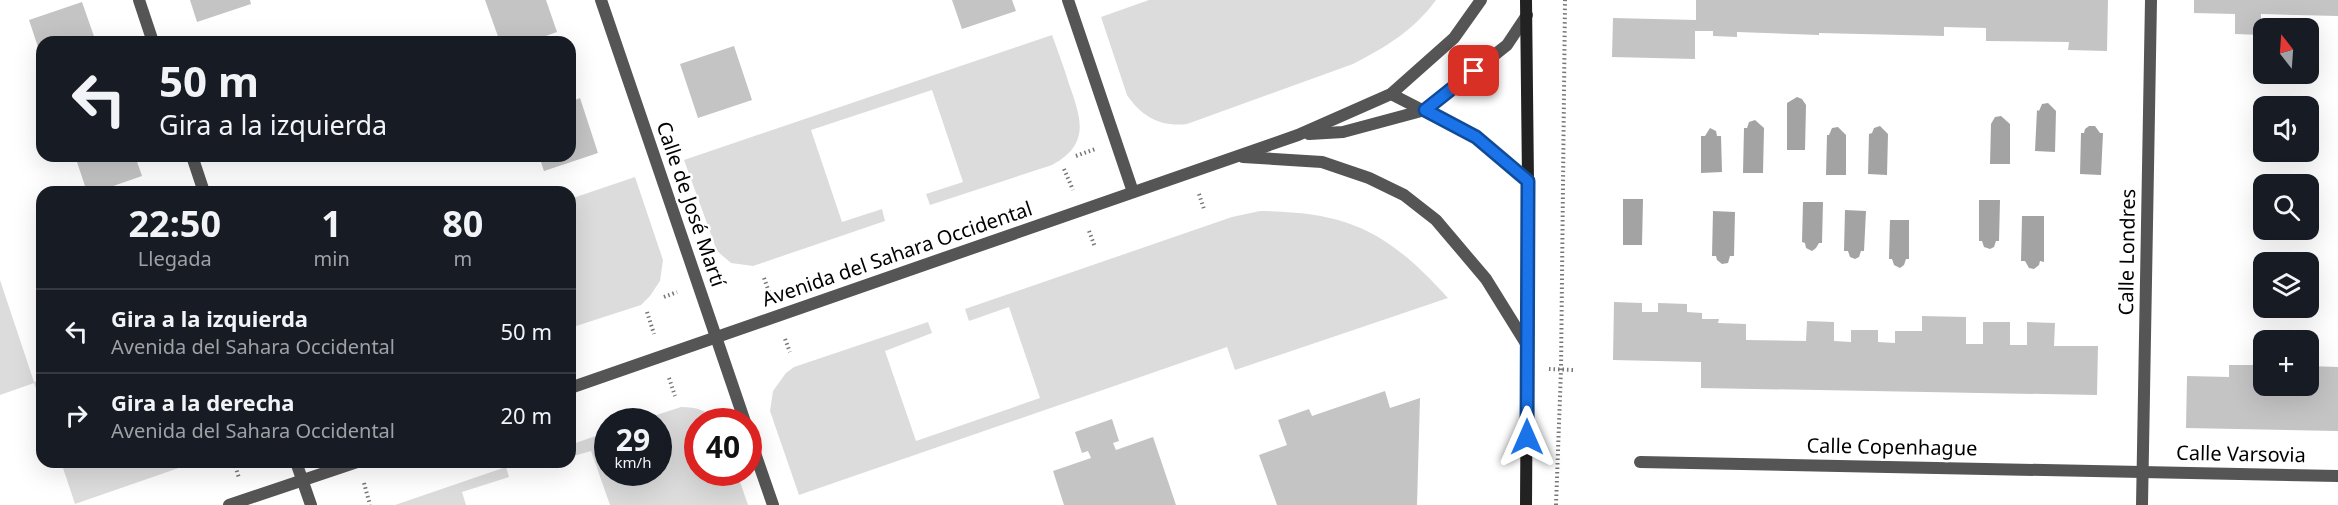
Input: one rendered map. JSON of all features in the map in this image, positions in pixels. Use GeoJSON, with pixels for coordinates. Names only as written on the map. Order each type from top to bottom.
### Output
{"type":"FeatureCollection","features":[{"type":"Feature","properties":{"kind":"street"},"geometry":{"type":"LineString","coordinates":[[138,0],[151,36]]}},
{"type":"Feature","properties":{"kind":"street","name":"Calle de José Martí"},"geometry":{"type":"LineString","coordinates":[[601,0],[740,408]]}},
{"type":"Feature","properties":{"kind":"street"},"geometry":{"type":"LineString","coordinates":[[1068,0],[1133,192]]}},
{"type":"Feature","properties":{"kind":"street","name":"Avenida del Sahara Occidental"},"geometry":{"type":"LineString","coordinates":[[576,386],[1298,135],[1391,94],[1454,38],[1481,0]]}},
{"type":"Feature","properties":{"kind":"street"},"geometry":{"type":"LineString","coordinates":[[1526,0],[1527,505]]}},
{"type":"Feature","properties":{"kind":"street","name":"Calle Londres"},"geometry":{"type":"LineString","coordinates":[[2142,505],[2151,0]]}},
{"type":"Feature","properties":{"kind":"street","name":"Avenida del Sahara Occidental"},"geometry":{"type":"LineString","coordinates":[[1298,135],[1343,132],[1425,110],[1507,45],[1527,15]]}},
{"type":"Feature","properties":{"kind":"street"},"geometry":{"type":"LineString","coordinates":[[1391,94],[1476,137],[1528,181]]}},
{"type":"Feature","properties":{"kind":"street","name":"Avenida del Sahara Occidental"},"geometry":{"type":"LineString","coordinates":[[1236,156],[1322,162],[1369,178],[1404,195],[1436,220],[1486,279],[1527,345]]}},
{"type":"Feature","properties":{"kind":"street"},"geometry":{"type":"LineString","coordinates":[[194,162],[202,186]]}},
{"type":"Feature","properties":{"kind":"street","name":"Calle Copenhague"},"geometry":{"type":"LineString","coordinates":[[1640,462],[2143,472]]}},
{"type":"Feature","properties":{"kind":"street"},"geometry":{"type":"LineString","coordinates":[[298,468],[310,505]]}},
{"type":"Feature","properties":{"kind":"street"},"geometry":{"type":"LineString","coordinates":[[229,505],[340,468]]}},
{"type":"Feature","properties":{"kind":"street","name":"Calle Varsovia"},"geometry":{"type":"LineString","coordinates":[[2143,472],[2338,476]]}},
{"type":"Feature","properties":{"kind":"street"},"geometry":{"type":"LineString","coordinates":[[762,473],[773,505]]}},
{"type":"Feature","properties":{"kind":"path"},"geometry":{"type":"LineString","coordinates":[[1556,505],[1561,370],[1564,0]]}},
{"type":"Feature","properties":{"kind":"shaded area"},"geometry":{"type":"Polygon","coordinates":[[[1149,0],[1436,0],[1399,37],[1353,64],[1187,124],[1177,125],[1160,122],[1145,115],[1127,95],[1101,17],[1149,0]]]}},
{"type":"Feature","properties":{"kind":"shaded area"},"geometry":{"type":"Polygon","coordinates":[[[1052,35],[1077,108],[1080,129],[1073,148],[1052,165],[930,205],[926,194],[963,182],[932,90],[811,130],[842,222],[882,209],[885,221],[753,266],[731,263],[717,251],[684,160],[1052,35]]]}},
{"type":"Feature","properties":{"kind":"shaded area"},"geometry":{"type":"Polygon","coordinates":[[[1797,97],[1802,99],[1806,105],[1805,150],[1787,150],[1787,103],[1797,97]]]}},
{"type":"Feature","properties":{"kind":"shaded area"},"geometry":{"type":"Polygon","coordinates":[[[2048,103],[2056,111],[2055,152],[2035,151],[2037,110],[2039,111],[2042,104],[2048,103]]]}},
{"type":"Feature","properties":{"kind":"shaded area"},"geometry":{"type":"Polygon","coordinates":[[[2001,116],[2010,124],[2010,164],[1990,164],[1991,124],[1995,117],[2001,116]]]}},
{"type":"Feature","properties":{"kind":"shaded area"},"geometry":{"type":"Polygon","coordinates":[[[1755,120],[1764,128],[1763,173],[1743,173],[1744,128],[1747,128],[1749,122],[1755,120]]]}},
{"type":"Feature","properties":{"kind":"shaded area"},"geometry":{"type":"Polygon","coordinates":[[[1880,126],[1888,134],[1887,175],[1868,174],[1869,134],[1874,128],[1880,126]]]}},
{"type":"Feature","properties":{"kind":"shaded area"},"geometry":{"type":"Polygon","coordinates":[[[2089,126],[2095,126],[2100,133],[2103,133],[2101,175],[2080,174],[2081,133],[2084,133],[2089,126]]]}},
{"type":"Feature","properties":{"kind":"shaded area"},"geometry":{"type":"Polygon","coordinates":[[[1838,127],[1846,135],[1846,175],[1826,175],[1827,135],[1832,128],[1838,127]]]}},
{"type":"Feature","properties":{"kind":"shaded area"},"geometry":{"type":"Polygon","coordinates":[[[1710,128],[1716,131],[1717,136],[1721,136],[1722,172],[1701,173],[1701,136],[1705,136],[1710,128]]]}},
{"type":"Feature","properties":{"kind":"shaded area"},"geometry":{"type":"Polygon","coordinates":[[[635,177],[663,260],[660,281],[641,305],[576,326],[576,197],[635,177]]]}},
{"type":"Feature","properties":{"kind":"shaded area"},"geometry":{"type":"Polygon","coordinates":[[[1623,199],[1643,199],[1642,245],[1623,245],[1623,199]]]}},
{"type":"Feature","properties":{"kind":"shaded area"},"geometry":{"type":"Polygon","coordinates":[[[1979,200],[2000,200],[1999,241],[1996,241],[1994,247],[1990,249],[1984,247],[1982,241],[1979,241],[1979,200]]]}},
{"type":"Feature","properties":{"kind":"shaded area"},"geometry":{"type":"Polygon","coordinates":[[[1803,202],[1823,202],[1822,243],[1819,243],[1812,251],[1802,242],[1803,202]]]}},
{"type":"Feature","properties":{"kind":"shaded area"},"geometry":{"type":"Polygon","coordinates":[[[1845,210],[1866,211],[1864,251],[1861,251],[1859,257],[1855,259],[1850,257],[1848,251],[1844,251],[1845,210]]]}},
{"type":"Feature","properties":{"kind":"shaded area"},"geometry":{"type":"Polygon","coordinates":[[[1260,211],[1319,216],[1365,230],[1406,257],[1448,298],[1235,370],[1227,347],[799,495],[770,411],[773,391],[786,373],[794,367],[928,322],[932,333],[885,351],[916,441],[1040,398],[1009,307],[969,321],[965,309],[1232,217],[1260,211]]]}},
{"type":"Feature","properties":{"kind":"shaded area"},"geometry":{"type":"Polygon","coordinates":[[[1713,211],[1735,212],[1734,256],[1730,256],[1728,263],[1722,264],[1716,256],[1712,256],[1713,211]]]}},
{"type":"Feature","properties":{"kind":"shaded area"},"geometry":{"type":"Polygon","coordinates":[[[2022,216],[2044,216],[2044,262],[2040,261],[2034,269],[2029,268],[2025,261],[2021,261],[2022,216]]]}},
{"type":"Feature","properties":{"kind":"shaded area"},"geometry":{"type":"Polygon","coordinates":[[[1890,220],[1909,220],[1909,259],[1906,259],[1900,268],[1894,265],[1892,259],[1889,259],[1890,220]]]}},
{"type":"Feature","properties":{"kind":"shaded area"},"geometry":{"type":"Polygon","coordinates":[[[0,280],[34,382],[36,382],[36,388],[34,383],[0,395],[0,280]]]}},
{"type":"Feature","properties":{"kind":"shaded area"},"geometry":{"type":"Polygon","coordinates":[[[681,407],[692,408],[684,408],[684,486],[741,486],[748,505],[610,505],[603,486],[672,486],[672,410],[681,407]]]}},
{"type":"Feature","properties":{"kind":"shaded area"},"geometry":{"type":"Polygon","coordinates":[[[594,437],[594,460],[591,451],[576,455],[576,443],[594,437]]]}},
{"type":"Feature","properties":{"kind":"shaded area"},"geometry":{"type":"Polygon","coordinates":[[[63,468],[179,468],[75,504],[63,468]]]}},
{"type":"Feature","properties":{"kind":"shaded area"},"geometry":{"type":"Polygon","coordinates":[[[503,468],[506,468],[509,477],[462,492],[466,505],[395,505],[503,468]]]}},
{"type":"Feature","properties":{"kind":"building"},"geometry":{"type":"Polygon","coordinates":[[[190,0],[250,0],[251,4],[197,22],[190,0]]]}},
{"type":"Feature","properties":{"kind":"building"},"geometry":{"type":"Polygon","coordinates":[[[485,0],[546,0],[557,32],[546,36],[498,36],[485,0]]]}},
{"type":"Feature","properties":{"kind":"building"},"geometry":{"type":"Polygon","coordinates":[[[952,0],[1012,0],[1016,11],[962,29],[952,0]]]}},
{"type":"Feature","properties":{"kind":"building"},"geometry":{"type":"Polygon","coordinates":[[[1696,0],[2108,0],[2107,51],[2068,50],[2069,42],[1986,41],[1986,28],[1944,27],[1944,36],[1737,32],[1737,37],[1713,36],[1713,31],[1695,31],[1695,59],[1612,57],[1613,18],[1696,20],[1696,0]]]}},
{"type":"Feature","properties":{"kind":"building"},"geometry":{"type":"Polygon","coordinates":[[[2194,0],[2338,0],[2338,16],[2261,14],[2261,18],[2253,18],[2253,35],[2235,34],[2235,14],[2194,13],[2194,0]]]}},
{"type":"Feature","properties":{"kind":"building"},"geometry":{"type":"Polygon","coordinates":[[[82,2],[94,36],[36,36],[36,41],[29,20],[82,2]]]}},
{"type":"Feature","properties":{"kind":"building"},"geometry":{"type":"Polygon","coordinates":[[[734,46],[752,100],[698,118],[680,64],[734,46]]]}},
{"type":"Feature","properties":{"kind":"building"},"geometry":{"type":"Polygon","coordinates":[[[580,98],[598,153],[576,160],[576,100],[580,98]]]}},
{"type":"Feature","properties":{"kind":"building"},"geometry":{"type":"Polygon","coordinates":[[[77,162],[137,162],[142,176],[113,186],[85,186],[77,162]]]}},
{"type":"Feature","properties":{"kind":"building"},"geometry":{"type":"Polygon","coordinates":[[[541,162],[571,162],[544,171],[541,162]]]}},
{"type":"Feature","properties":{"kind":"building"},"geometry":{"type":"Polygon","coordinates":[[[1614,302],[1642,303],[1642,312],[1658,312],[1658,303],[1687,304],[1687,312],[1702,313],[1702,319],[1719,319],[1718,323],[1746,324],[1746,340],[1806,341],[1807,321],[1834,322],[1834,341],[1851,342],[1851,330],[1878,330],[1878,342],[1895,343],[1895,331],[1922,331],[1922,316],[1966,317],[1966,344],[1983,344],[1983,322],[2010,322],[2010,345],[2027,345],[2027,322],[2055,323],[2054,346],[2098,346],[2097,395],[1701,388],[1701,362],[1613,360],[1614,302]]]}},
{"type":"Feature","properties":{"kind":"building"},"geometry":{"type":"Polygon","coordinates":[[[2229,365],[2253,365],[2253,396],[2319,396],[2319,366],[2338,367],[2338,431],[2186,428],[2187,376],[2229,377],[2229,365]]]}},
{"type":"Feature","properties":{"kind":"building"},"geometry":{"type":"Polygon","coordinates":[[[1385,391],[1390,408],[1420,398],[1417,505],[1277,505],[1259,455],[1287,445],[1278,420],[1309,409],[1312,416],[1385,391]]]}},
{"type":"Feature","properties":{"kind":"building"},"geometry":{"type":"Polygon","coordinates":[[[1112,419],[1119,441],[1113,443],[1116,450],[1153,437],[1176,505],[1064,505],[1053,471],[1091,458],[1088,451],[1082,453],[1075,432],[1112,419]]]}},
{"type":"Feature","properties":{"kind":"route"},"geometry":{"type":"LineString","coordinates":[[1474,71],[1425,110],[1476,137],[1528,181],[1527,437]]}}]}
